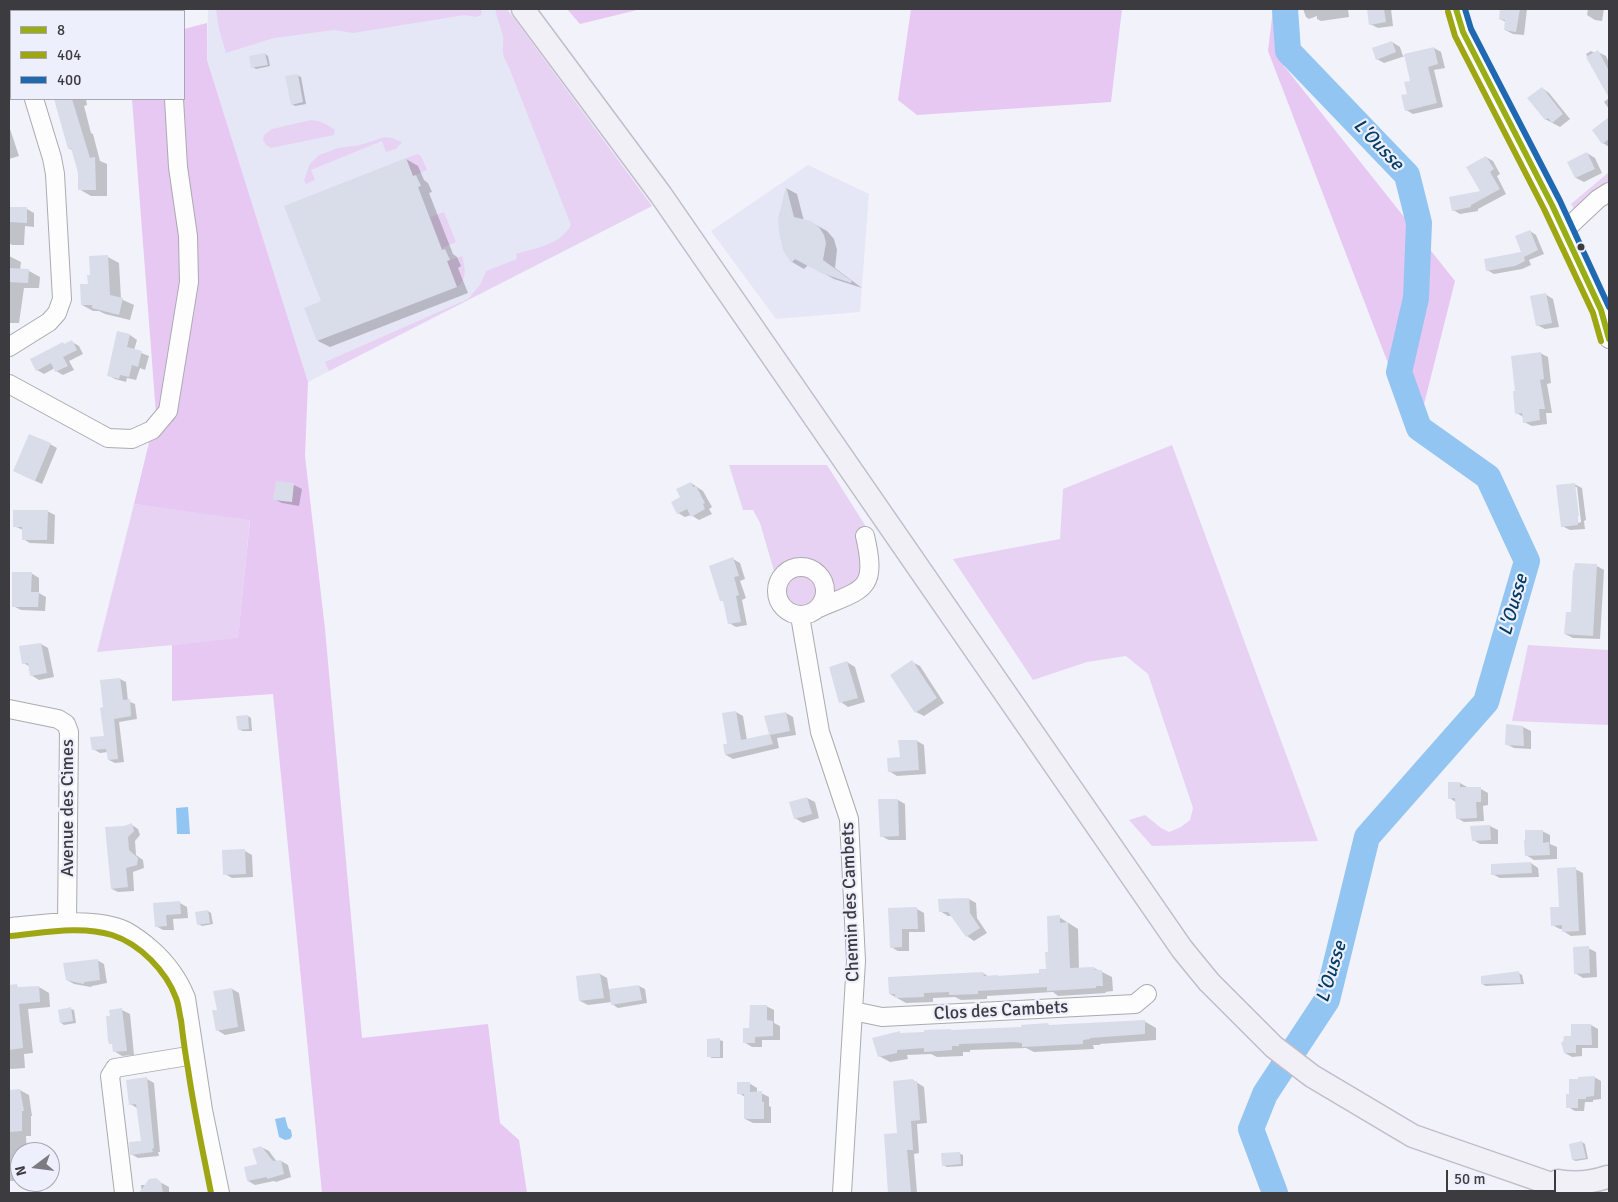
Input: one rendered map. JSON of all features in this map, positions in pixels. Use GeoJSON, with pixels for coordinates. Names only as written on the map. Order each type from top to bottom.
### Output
{"type":"FeatureCollection","features":[{"type":"Feature","properties":{"kind":"main road"},"geometry":{"type":"LineString","coordinates":[[523,9],[661,195],[1182,949],[1209,982],[1274,1046],[1312,1076],[1413,1136],[1577,1193]]}},
{"type":"Feature","properties":{"kind":"main road"},"geometry":{"type":"LineString","coordinates":[[1523,1174],[1566,1182],[1606,1181]]}},
{"type":"Feature","properties":{"kind":"street"},"geometry":{"type":"LineString","coordinates":[[1456,9],[1463,32],[1605,310],[1609,339]]}},
{"type":"Feature","properties":{"kind":"street"},"geometry":{"type":"LineString","coordinates":[[9,347],[49,322],[57,313],[62,299],[55,174],[34,100]]}},
{"type":"Feature","properties":{"kind":"street"},"geometry":{"type":"LineString","coordinates":[[9,384],[108,438],[132,439],[152,430],[168,410],[189,282],[188,236],[178,167],[174,100]]}},
{"type":"Feature","properties":{"kind":"street"},"geometry":{"type":"LineString","coordinates":[[1564,232],[1598,199],[1609,192]]}},
{"type":"Feature","properties":{"kind":"street"},"geometry":{"type":"LineString","coordinates":[[819,608],[824,600],[824,584],[814,570],[806,567],[797,567],[783,575],[778,582],[777,598],[786,610],[800,616],[814,612],[819,608],[861,590],[868,580],[868,550],[865,536]]}},
{"type":"Feature","properties":{"kind":"street","name":"Chemin des Cambets"},"geometry":{"type":"LineString","coordinates":[[800,616],[820,732],[849,819],[856,961],[842,1193]]}},
{"type":"Feature","properties":{"kind":"street","name":"Avenue des Cimes"},"geometry":{"type":"LineString","coordinates":[[9,709],[58,719],[66,724],[69,732],[67,922]]}},
{"type":"Feature","properties":{"kind":"street"},"geometry":{"type":"LineString","coordinates":[[9,927],[67,922],[106,925],[125,931],[142,941],[158,954],[170,968],[186,998],[194,1055],[220,1193]]}},
{"type":"Feature","properties":{"kind":"street","name":"Clos des Cambets"},"geometry":{"type":"LineString","coordinates":[[852,1011],[882,1017],[1135,1004],[1147,994]]}},
{"type":"Feature","properties":{"kind":"street"},"geometry":{"type":"LineString","coordinates":[[124,1193],[110,1076],[115,1068],[194,1055]]}},
{"type":"Feature","properties":{"kind":"shaded area"},"geometry":{"type":"Polygon","coordinates":[[[208,9],[507,9],[652,206],[308,382],[207,60],[208,9]]]}},
{"type":"Feature","properties":{"kind":"shaded area"},"geometry":{"type":"Polygon","coordinates":[[[216,9],[482,9],[481,15],[476,17],[465,15],[353,33],[334,30],[274,38],[226,53],[219,29],[216,9]]]}},
{"type":"Feature","properties":{"kind":"shaded area"},"geometry":{"type":"Polygon","coordinates":[[[495,9],[507,9],[652,206],[329,371],[325,362],[468,299],[480,285],[486,271],[517,259],[516,254],[554,242],[571,225],[504,57],[503,37],[495,9]]]}},
{"type":"Feature","properties":{"kind":"shaded area"},"geometry":{"type":"Polygon","coordinates":[[[567,9],[641,9],[580,24],[567,9]]]}},
{"type":"Feature","properties":{"kind":"shaded area"},"geometry":{"type":"Polygon","coordinates":[[[911,9],[1122,9],[1111,102],[917,115],[898,100],[911,9]]]}},
{"type":"Feature","properties":{"kind":"shaded area"},"geometry":{"type":"Polygon","coordinates":[[[1273,9],[1292,9],[1284,66],[1455,281],[1416,436],[1268,51],[1273,9]]]}},
{"type":"Feature","properties":{"kind":"shaded area"},"geometry":{"type":"Polygon","coordinates":[[[207,23],[207,60],[308,382],[305,456],[325,629],[362,1038],[488,1024],[500,1123],[519,1140],[527,1193],[322,1193],[273,694],[172,701],[172,645],[238,638],[250,520],[134,504],[156,414],[132,100],[185,100],[185,29],[207,23]]]}},
{"type":"Feature","properties":{"kind":"shaded area"},"geometry":{"type":"Polygon","coordinates":[[[311,120],[330,126],[335,130],[334,135],[271,148],[263,140],[264,135],[272,129],[311,120]]]}},
{"type":"Feature","properties":{"kind":"shaded area"},"geometry":{"type":"Polygon","coordinates":[[[385,137],[402,142],[396,149],[386,152],[382,141],[311,170],[315,180],[306,184],[304,180],[310,164],[319,155],[338,148],[360,145],[385,137]]]}},
{"type":"Feature","properties":{"kind":"shaded area"},"geometry":{"type":"Polygon","coordinates":[[[418,154],[421,156],[427,170],[413,176],[406,158],[418,154]]]}},
{"type":"Feature","properties":{"kind":"shaded area"},"geometry":{"type":"Polygon","coordinates":[[[808,165],[869,194],[860,312],[776,319],[711,231],[808,165]]]}},
{"type":"Feature","properties":{"kind":"shaded area"},"geometry":{"type":"Polygon","coordinates":[[[1609,172],[1609,183],[1599,189],[1575,210],[1571,204],[1609,172]]]}},
{"type":"Feature","properties":{"kind":"shaded area"},"geometry":{"type":"Polygon","coordinates":[[[444,212],[456,242],[442,248],[430,217],[444,212]]]}},
{"type":"Feature","properties":{"kind":"shaded area"},"geometry":{"type":"Polygon","coordinates":[[[462,256],[465,269],[464,277],[457,287],[447,261],[462,256]]]}},
{"type":"Feature","properties":{"kind":"shaded area"},"geometry":{"type":"Polygon","coordinates":[[[1172,445],[1318,841],[1152,846],[1129,820],[1145,815],[1169,832],[1181,827],[1190,820],[1193,808],[1148,674],[1126,656],[1087,662],[1033,680],[953,559],[1060,539],[1063,489],[1172,445]]]}},
{"type":"Feature","properties":{"kind":"shaded area"},"geometry":{"type":"Polygon","coordinates":[[[729,465],[827,465],[870,533],[864,548],[858,588],[830,595],[821,569],[810,561],[796,561],[780,570],[774,571],[760,523],[753,510],[743,510],[729,465]]]}},
{"type":"Feature","properties":{"kind":"shaded area"},"geometry":{"type":"Polygon","coordinates":[[[134,504],[250,519],[238,639],[97,652],[134,504]]]}},
{"type":"Feature","properties":{"kind":"shaded area"},"geometry":{"type":"Polygon","coordinates":[[[801,575],[807,576],[812,580],[816,585],[816,597],[812,602],[807,606],[801,607],[795,606],[790,602],[786,597],[785,591],[786,585],[790,580],[795,576],[801,575]]]}},
{"type":"Feature","properties":{"kind":"shaded area"},"geometry":{"type":"Polygon","coordinates":[[[1528,645],[1609,650],[1609,725],[1512,721],[1528,645]]]}},
{"type":"Feature","properties":{"kind":"water"},"geometry":{"type":"Polygon","coordinates":[[[188,807],[190,834],[177,834],[176,808],[188,807]]]}},
{"type":"Feature","properties":{"kind":"water"},"geometry":{"type":"Polygon","coordinates":[[[285,1117],[292,1136],[290,1139],[285,1140],[279,1137],[275,1119],[285,1117]]]}},
{"type":"Feature","properties":{"kind":"building"},"geometry":{"type":"Polygon","coordinates":[[[1367,9],[1384,9],[1386,22],[1369,25],[1367,9]]]}},
{"type":"Feature","properties":{"kind":"building"},"geometry":{"type":"Polygon","coordinates":[[[1500,9],[1520,9],[1516,32],[1504,30],[1505,20],[1499,19],[1500,9]]]}},
{"type":"Feature","properties":{"kind":"building"},"geometry":{"type":"Polygon","coordinates":[[[1392,41],[1396,52],[1376,60],[1372,48],[1392,41]]]}},
{"type":"Feature","properties":{"kind":"building"},"geometry":{"type":"Polygon","coordinates":[[[1434,47],[1438,64],[1428,67],[1437,103],[1405,111],[1401,95],[1407,94],[1404,82],[1410,81],[1404,54],[1434,47]]]}},
{"type":"Feature","properties":{"kind":"building"},"geometry":{"type":"Polygon","coordinates":[[[1598,50],[1609,71],[1609,98],[1586,57],[1598,50]]]}},
{"type":"Feature","properties":{"kind":"building"},"geometry":{"type":"Polygon","coordinates":[[[265,53],[268,65],[251,68],[249,56],[265,53]]]}},
{"type":"Feature","properties":{"kind":"building"},"geometry":{"type":"Polygon","coordinates":[[[298,74],[303,102],[291,105],[285,76],[298,74]]]}},
{"type":"Feature","properties":{"kind":"building"},"geometry":{"type":"Polygon","coordinates":[[[1542,87],[1563,114],[1552,123],[1548,118],[1545,120],[1527,98],[1542,87]]]}},
{"type":"Feature","properties":{"kind":"building"},"geometry":{"type":"Polygon","coordinates":[[[54,100],[72,100],[90,158],[95,157],[96,190],[78,190],[78,173],[71,148],[68,149],[54,100]]]}},
{"type":"Feature","properties":{"kind":"building"},"geometry":{"type":"Polygon","coordinates":[[[1609,117],[1609,139],[1602,144],[1592,130],[1609,117]]]}},
{"type":"Feature","properties":{"kind":"building"},"geometry":{"type":"Polygon","coordinates":[[[1587,152],[1595,169],[1575,178],[1567,162],[1587,152]]]}},
{"type":"Feature","properties":{"kind":"building"},"geometry":{"type":"Polygon","coordinates":[[[1486,156],[1494,169],[1490,172],[1500,189],[1471,205],[1471,207],[1452,211],[1449,197],[1480,191],[1466,167],[1486,156]]]}},
{"type":"Feature","properties":{"kind":"building"},"geometry":{"type":"Polygon","coordinates":[[[406,158],[413,176],[416,175],[421,186],[418,187],[442,250],[445,249],[450,260],[447,261],[457,287],[317,341],[304,308],[321,301],[284,206],[406,158]]]}},
{"type":"Feature","properties":{"kind":"building"},"geometry":{"type":"Polygon","coordinates":[[[786,186],[794,217],[811,221],[819,227],[826,243],[823,260],[852,281],[851,283],[821,273],[795,259],[791,263],[783,250],[778,219],[786,186]]]}},
{"type":"Feature","properties":{"kind":"building"},"geometry":{"type":"Polygon","coordinates":[[[9,207],[27,207],[27,223],[9,222],[9,207]]]}},
{"type":"Feature","properties":{"kind":"building"},"geometry":{"type":"Polygon","coordinates":[[[1530,230],[1538,250],[1524,257],[1525,261],[1515,266],[1486,271],[1484,259],[1521,252],[1515,236],[1530,230]]]}},
{"type":"Feature","properties":{"kind":"building"},"geometry":{"type":"Polygon","coordinates":[[[108,255],[110,295],[123,298],[119,315],[92,308],[92,305],[81,305],[80,284],[88,284],[87,275],[90,275],[89,256],[108,255]]]}},
{"type":"Feature","properties":{"kind":"building"},"geometry":{"type":"Polygon","coordinates":[[[9,268],[29,269],[28,283],[9,282],[9,268]]]}},
{"type":"Feature","properties":{"kind":"building"},"geometry":{"type":"Polygon","coordinates":[[[1546,293],[1552,323],[1536,326],[1530,296],[1546,293]]]}},
{"type":"Feature","properties":{"kind":"building"},"geometry":{"type":"Polygon","coordinates":[[[117,331],[130,334],[127,347],[142,351],[138,367],[132,365],[129,377],[120,375],[119,379],[107,376],[117,331]]]}},
{"type":"Feature","properties":{"kind":"building"},"geometry":{"type":"Polygon","coordinates":[[[72,340],[77,350],[63,357],[68,366],[55,372],[51,363],[36,371],[30,359],[63,342],[64,344],[72,340]]]}},
{"type":"Feature","properties":{"kind":"building"},"geometry":{"type":"Polygon","coordinates":[[[1541,352],[1544,379],[1540,380],[1545,409],[1539,409],[1540,420],[1523,423],[1522,413],[1515,414],[1513,391],[1515,391],[1511,356],[1541,352]]]}},
{"type":"Feature","properties":{"kind":"building"},"geometry":{"type":"Polygon","coordinates":[[[29,434],[51,443],[35,481],[13,471],[29,434]]]}},
{"type":"Feature","properties":{"kind":"building"},"geometry":{"type":"Polygon","coordinates":[[[276,481],[294,483],[292,502],[273,500],[276,481]]]}},
{"type":"Feature","properties":{"kind":"building"},"geometry":{"type":"Polygon","coordinates":[[[691,482],[693,487],[696,486],[705,503],[703,504],[705,509],[691,517],[687,509],[677,514],[671,502],[680,497],[676,489],[691,482]]]}},
{"type":"Feature","properties":{"kind":"building"},"geometry":{"type":"Polygon","coordinates":[[[1575,483],[1579,516],[1577,517],[1578,525],[1561,527],[1556,485],[1575,483]]]}},
{"type":"Feature","properties":{"kind":"building"},"geometry":{"type":"Polygon","coordinates":[[[13,510],[48,510],[47,540],[22,540],[22,527],[13,527],[13,510]]]}},
{"type":"Feature","properties":{"kind":"building"},"geometry":{"type":"Polygon","coordinates":[[[733,557],[739,576],[734,577],[739,595],[736,596],[741,622],[728,624],[723,601],[720,601],[709,566],[733,557]]]}},
{"type":"Feature","properties":{"kind":"building"},"geometry":{"type":"Polygon","coordinates":[[[1575,563],[1597,564],[1593,636],[1564,634],[1566,612],[1571,612],[1575,563]]]}},
{"type":"Feature","properties":{"kind":"building"},"geometry":{"type":"Polygon","coordinates":[[[12,572],[32,572],[31,592],[39,592],[38,607],[12,607],[12,572]]]}},
{"type":"Feature","properties":{"kind":"building"},"geometry":{"type":"Polygon","coordinates":[[[41,643],[47,673],[30,676],[28,663],[22,664],[19,646],[41,643]]]}},
{"type":"Feature","properties":{"kind":"building"},"geometry":{"type":"Polygon","coordinates":[[[912,660],[937,698],[915,713],[890,675],[912,660]]]}},
{"type":"Feature","properties":{"kind":"building"},"geometry":{"type":"Polygon","coordinates":[[[847,661],[858,698],[839,703],[829,667],[847,661]]]}},
{"type":"Feature","properties":{"kind":"building"},"geometry":{"type":"Polygon","coordinates":[[[120,678],[123,700],[130,699],[131,716],[114,719],[118,759],[108,760],[106,749],[92,750],[90,737],[104,736],[100,708],[103,707],[100,680],[120,678]]]}},
{"type":"Feature","properties":{"kind":"building"},"geometry":{"type":"Polygon","coordinates":[[[736,711],[741,740],[769,734],[764,716],[786,712],[790,731],[770,735],[773,744],[725,755],[723,744],[727,744],[722,713],[736,711]]]}},
{"type":"Feature","properties":{"kind":"building"},"geometry":{"type":"Polygon","coordinates":[[[248,715],[249,729],[238,730],[236,716],[248,715]]]}},
{"type":"Feature","properties":{"kind":"building"},"geometry":{"type":"Polygon","coordinates":[[[1506,724],[1523,726],[1524,746],[1505,745],[1506,724]]]}},
{"type":"Feature","properties":{"kind":"building"},"geometry":{"type":"Polygon","coordinates":[[[898,740],[917,740],[919,770],[888,772],[887,758],[900,757],[898,740]]]}},
{"type":"Feature","properties":{"kind":"building"},"geometry":{"type":"Polygon","coordinates":[[[1448,782],[1460,782],[1460,787],[1481,787],[1481,802],[1476,802],[1477,818],[1456,819],[1455,798],[1448,799],[1448,782]]]}},
{"type":"Feature","properties":{"kind":"building"},"geometry":{"type":"Polygon","coordinates":[[[807,797],[812,814],[794,819],[789,802],[807,797]]]}},
{"type":"Feature","properties":{"kind":"building"},"geometry":{"type":"Polygon","coordinates":[[[878,799],[898,799],[899,836],[880,837],[878,799]]]}},
{"type":"Feature","properties":{"kind":"building"},"geometry":{"type":"Polygon","coordinates":[[[132,823],[134,831],[128,837],[129,850],[138,858],[137,865],[126,868],[128,887],[111,889],[105,827],[124,826],[132,823]]]}},
{"type":"Feature","properties":{"kind":"building"},"geometry":{"type":"Polygon","coordinates":[[[1490,825],[1491,840],[1472,841],[1470,826],[1490,825]]]}},
{"type":"Feature","properties":{"kind":"building"},"geometry":{"type":"Polygon","coordinates":[[[1525,830],[1543,830],[1543,843],[1549,842],[1550,855],[1525,856],[1525,830]]]}},
{"type":"Feature","properties":{"kind":"building"},"geometry":{"type":"Polygon","coordinates":[[[245,849],[246,874],[223,875],[222,850],[245,849]]]}},
{"type":"Feature","properties":{"kind":"building"},"geometry":{"type":"Polygon","coordinates":[[[1531,862],[1532,873],[1491,875],[1491,864],[1531,862]]]}},
{"type":"Feature","properties":{"kind":"building"},"geometry":{"type":"Polygon","coordinates":[[[1576,867],[1579,931],[1562,932],[1562,925],[1551,926],[1550,907],[1559,907],[1557,868],[1576,867]]]}},
{"type":"Feature","properties":{"kind":"building"},"geometry":{"type":"Polygon","coordinates":[[[969,898],[970,913],[980,928],[966,937],[948,912],[939,912],[938,899],[969,898]]]}},
{"type":"Feature","properties":{"kind":"building"},"geometry":{"type":"Polygon","coordinates":[[[180,901],[181,914],[166,915],[167,926],[155,927],[153,903],[180,901]]]}},
{"type":"Feature","properties":{"kind":"building"},"geometry":{"type":"Polygon","coordinates":[[[917,907],[918,929],[902,929],[902,947],[890,948],[888,908],[917,907]]]}},
{"type":"Feature","properties":{"kind":"building"},"geometry":{"type":"Polygon","coordinates":[[[208,910],[210,923],[197,925],[195,912],[208,910]]]}},
{"type":"Feature","properties":{"kind":"building"},"geometry":{"type":"Polygon","coordinates":[[[1060,915],[1060,923],[1068,922],[1070,968],[1094,967],[1095,970],[1102,970],[1103,986],[1047,991],[1047,987],[978,991],[978,994],[949,995],[949,992],[924,993],[924,997],[895,998],[895,994],[889,994],[888,977],[983,972],[984,976],[1039,973],[1039,969],[1046,969],[1045,952],[1048,952],[1047,916],[1060,915]]]}},
{"type":"Feature","properties":{"kind":"building"},"geometry":{"type":"Polygon","coordinates":[[[1589,946],[1590,973],[1574,974],[1573,947],[1589,946]]]}},
{"type":"Feature","properties":{"kind":"building"},"geometry":{"type":"Polygon","coordinates":[[[98,959],[100,980],[84,982],[84,984],[66,980],[63,963],[98,959]]]}},
{"type":"Feature","properties":{"kind":"building"},"geometry":{"type":"Polygon","coordinates":[[[1519,971],[1521,983],[1481,984],[1481,976],[1519,971]]]}},
{"type":"Feature","properties":{"kind":"building"},"geometry":{"type":"Polygon","coordinates":[[[600,973],[604,998],[579,1001],[576,976],[600,973]]]}},
{"type":"Feature","properties":{"kind":"building"},"geometry":{"type":"Polygon","coordinates":[[[17,984],[18,987],[39,986],[40,1002],[19,1004],[23,1048],[9,1050],[9,985],[17,984]]]}},
{"type":"Feature","properties":{"kind":"building"},"geometry":{"type":"Polygon","coordinates":[[[639,985],[642,1000],[611,1005],[609,989],[639,985]]]}},
{"type":"Feature","properties":{"kind":"building"},"geometry":{"type":"Polygon","coordinates":[[[232,988],[238,1027],[216,1031],[212,1010],[217,1010],[213,991],[232,988]]]}},
{"type":"Feature","properties":{"kind":"building"},"geometry":{"type":"Polygon","coordinates":[[[750,1005],[767,1005],[767,1020],[773,1021],[773,1036],[755,1037],[755,1043],[743,1043],[743,1028],[749,1028],[750,1005]]]}},
{"type":"Feature","properties":{"kind":"building"},"geometry":{"type":"Polygon","coordinates":[[[71,1007],[73,1021],[60,1023],[58,1010],[71,1007]]]}},
{"type":"Feature","properties":{"kind":"building"},"geometry":{"type":"Polygon","coordinates":[[[122,1008],[127,1051],[113,1052],[112,1044],[109,1044],[108,1041],[106,1016],[110,1016],[109,1010],[122,1008]]]}},
{"type":"Feature","properties":{"kind":"building"},"geometry":{"type":"Polygon","coordinates":[[[1145,1020],[1145,1034],[1090,1038],[1083,1040],[1083,1044],[1022,1047],[1022,1043],[1015,1042],[959,1044],[959,1046],[952,1046],[952,1050],[924,1052],[924,1048],[897,1050],[897,1053],[878,1057],[872,1038],[900,1031],[900,1033],[924,1032],[924,1030],[1021,1027],[1021,1025],[1048,1023],[1049,1025],[1145,1020]]]}},
{"type":"Feature","properties":{"kind":"building"},"geometry":{"type":"Polygon","coordinates":[[[1571,1024],[1591,1024],[1592,1045],[1576,1045],[1576,1053],[1564,1053],[1561,1042],[1563,1042],[1564,1036],[1571,1036],[1571,1024]]]}},
{"type":"Feature","properties":{"kind":"building"},"geometry":{"type":"Polygon","coordinates":[[[720,1038],[720,1057],[707,1057],[707,1039],[720,1038]]]}},
{"type":"Feature","properties":{"kind":"building"},"geometry":{"type":"Polygon","coordinates":[[[1595,1076],[1594,1096],[1578,1099],[1578,1108],[1566,1108],[1566,1094],[1569,1094],[1569,1079],[1595,1076]]]}},
{"type":"Feature","properties":{"kind":"building"},"geometry":{"type":"Polygon","coordinates":[[[147,1077],[154,1148],[152,1149],[153,1152],[130,1155],[129,1142],[141,1141],[136,1104],[129,1105],[126,1080],[147,1077]]]}},
{"type":"Feature","properties":{"kind":"building"},"geometry":{"type":"Polygon","coordinates":[[[913,1079],[913,1081],[917,1081],[920,1120],[911,1121],[913,1150],[907,1150],[911,1193],[888,1193],[884,1134],[897,1133],[893,1081],[913,1079]]]}},
{"type":"Feature","properties":{"kind":"building"},"geometry":{"type":"Polygon","coordinates":[[[737,1082],[750,1082],[750,1092],[762,1091],[764,1119],[744,1119],[744,1094],[737,1094],[737,1082]]]}},
{"type":"Feature","properties":{"kind":"building"},"geometry":{"type":"Polygon","coordinates":[[[20,1089],[24,1111],[22,1111],[22,1131],[9,1132],[9,1090],[20,1089]]]}},
{"type":"Feature","properties":{"kind":"building"},"geometry":{"type":"Polygon","coordinates":[[[1582,1141],[1586,1158],[1572,1160],[1569,1144],[1582,1141]]]}},
{"type":"Feature","properties":{"kind":"building"},"geometry":{"type":"Polygon","coordinates":[[[261,1146],[273,1161],[281,1160],[284,1174],[267,1179],[267,1177],[247,1181],[244,1167],[257,1164],[252,1149],[261,1146]]]}},
{"type":"Feature","properties":{"kind":"building"},"geometry":{"type":"Polygon","coordinates":[[[960,1152],[961,1164],[942,1166],[941,1153],[960,1152]]]}},
{"type":"Feature","properties":{"kind":"building"},"geometry":{"type":"Polygon","coordinates":[[[156,1178],[161,1182],[163,1193],[139,1193],[149,1179],[156,1178]]]}},
{"type":"Feature","properties":{"kind":"waterway","name":"L'Ousse"},"geometry":{"type":"LineString","coordinates":[[1275,1193],[1251,1129],[1265,1094],[1327,1000],[1367,837],[1486,702],[1527,561],[1488,477],[1419,428],[1399,372],[1416,298],[1419,223],[1407,175],[1288,51],[1285,9]]}},
{"type":"Feature","properties":{"kind":"transit line","name":"8"},"geometry":{"type":"LineString","coordinates":[[1456,9],[1463,32],[1552,205],[1601,310],[1609,339]]}},
{"type":"Feature","properties":{"kind":"transit line","name":"400"},"geometry":{"type":"LineString","coordinates":[[1465,9],[1471,29],[1560,201],[1609,307]]}},
{"type":"Feature","properties":{"kind":"transit line","name":"404"},"geometry":{"type":"LineString","coordinates":[[1448,12],[1455,36],[1544,209],[1593,313],[1601,341]]}},
{"type":"Feature","properties":{"kind":"transit line","name":"404"},"geometry":{"type":"LineString","coordinates":[[10,936],[74,930],[100,932],[122,939],[132,945],[159,969],[172,988],[178,1003],[193,1100],[211,1193]]}}]}
